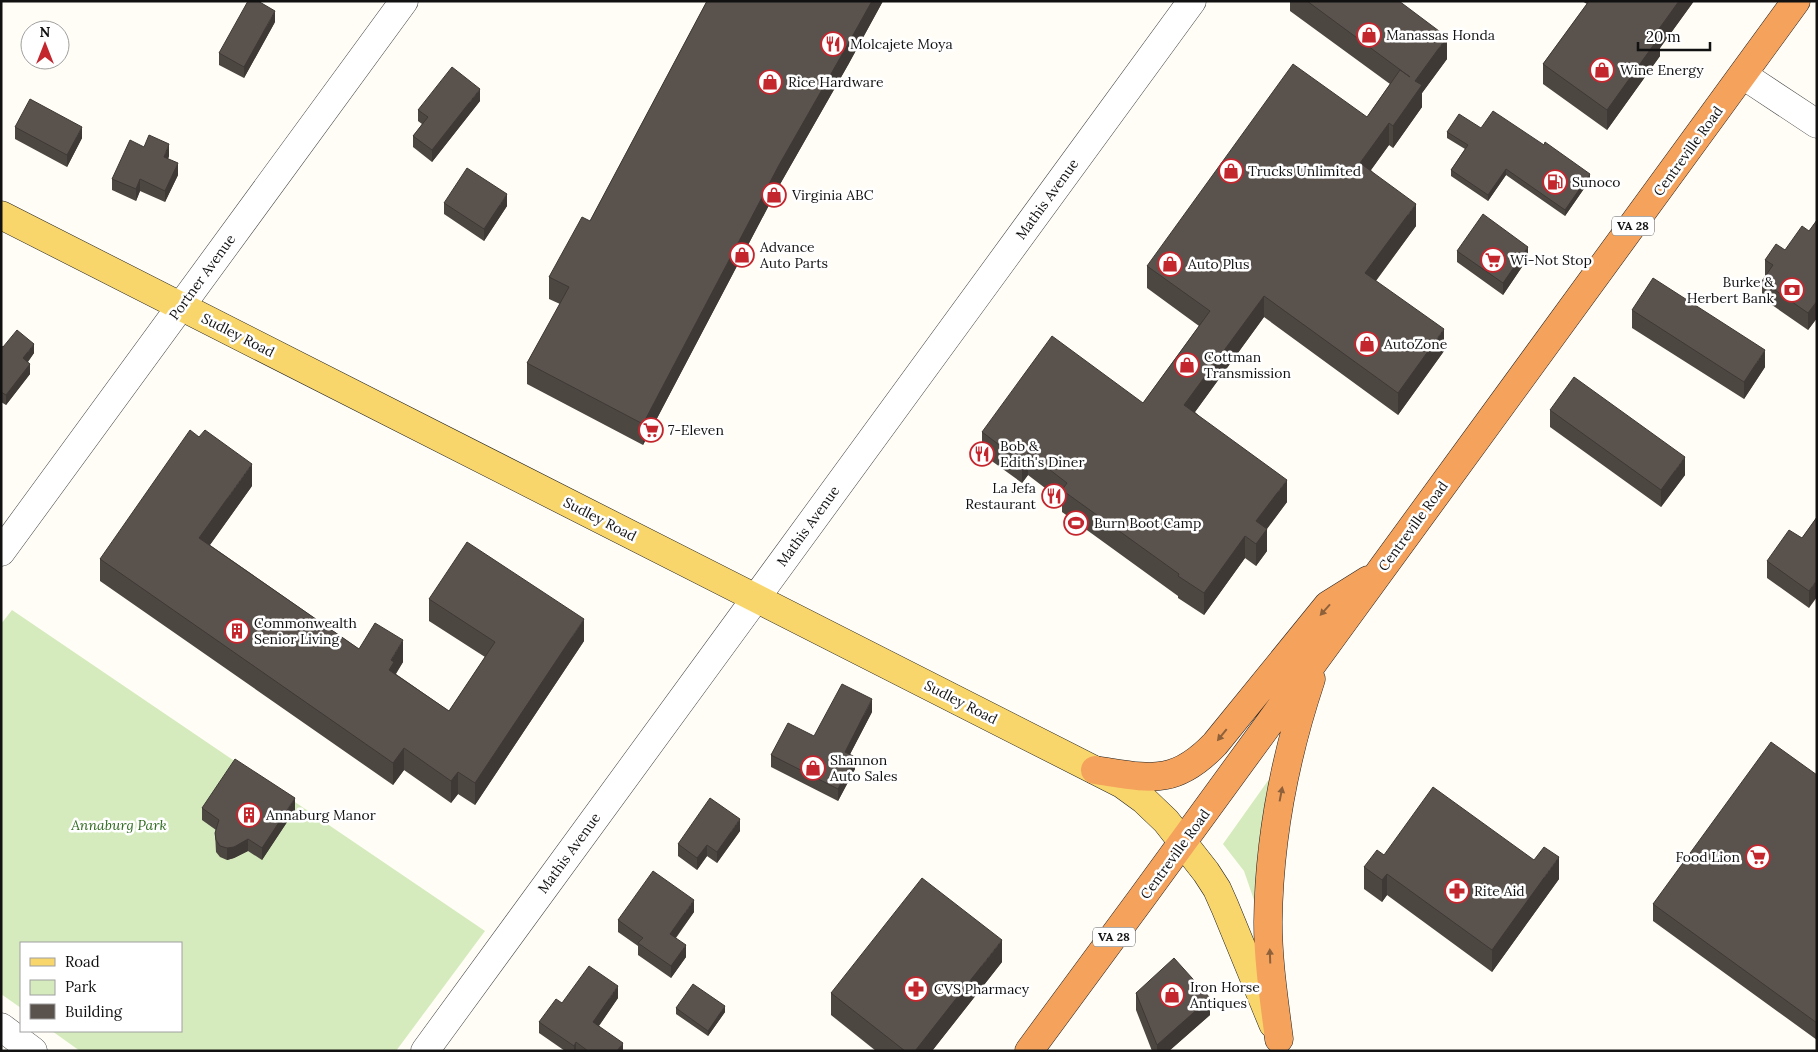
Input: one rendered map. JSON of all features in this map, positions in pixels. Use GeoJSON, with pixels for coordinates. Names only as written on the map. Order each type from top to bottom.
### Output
{"type":"FeatureCollection","features":[{"type":"Feature","properties":{"kind":"highway","name":"Centreville Road"},"geometry":{"type":"LineString","coordinates":[[1029,1051],[1796,1]]}},
{"type":"Feature","properties":{"kind":"highway"},"geometry":{"type":"LineString","coordinates":[[1095,770],[1140,778],[1154,778],[1174,774],[1192,764],[1215,744],[1328,605],[1380,573]]}},
{"type":"Feature","properties":{"kind":"highway"},"geometry":{"type":"LineString","coordinates":[[1281,1045],[1270,967],[1268,922],[1273,851],[1290,749],[1319,656]]}},
{"type":"Feature","properties":{"kind":"main road","name":"Sudley Road"},"geometry":{"type":"LineString","coordinates":[[1,215],[1122,784],[1157,810],[1217,889],[1281,1045]]}},
{"type":"Feature","properties":{"kind":"street","name":"Portner Avenue"},"geometry":{"type":"LineString","coordinates":[[1,552],[404,1]]}},
{"type":"Feature","properties":{"kind":"street","name":"Mathis Avenue"},"geometry":{"type":"LineString","coordinates":[[425,1051],[1192,1]]}},
{"type":"Feature","properties":{"kind":"street"},"geometry":{"type":"LineString","coordinates":[[1743,75],[1817,124]]}},
{"type":"Feature","properties":{"kind":"street"},"geometry":{"type":"LineString","coordinates":[[1,1027],[33,1051]]}},
{"type":"Feature","properties":{"kind":"green space","name":"Annaburg Park"},"geometry":{"type":"Polygon","coordinates":[[[12,610],[485,931],[396,1051],[80,1051],[53,1032],[182,1032],[182,942],[20,942],[20,1007],[1,994],[1,624],[12,610]]]}},
{"type":"Feature","properties":{"kind":"green space"},"geometry":{"type":"Polygon","coordinates":[[[1277,768],[1263,821],[1259,850],[1261,895],[1254,900],[1244,871],[1223,844],[1277,768]]]}},
{"type":"Feature","properties":{"kind":"building"},"geometry":{"type":"Polygon","coordinates":[[[248,1],[258,1],[275,11],[244,67],[219,53],[248,1]]]}},
{"type":"Feature","properties":{"kind":"building"},"geometry":{"type":"Polygon","coordinates":[[[707,1],[872,1],[779,165],[643,424],[527,363],[569,287],[549,277],[582,217],[590,221],[707,1]]]}},
{"type":"Feature","properties":{"kind":"building"},"geometry":{"type":"Polygon","coordinates":[[[1307,1],[1399,1],[1447,37],[1415,81],[1422,85],[1393,126],[1389,123],[1360,163],[1416,204],[1365,273],[1444,329],[1398,393],[1264,296],[1184,405],[1287,480],[1256,521],[1267,529],[1256,544],[1245,536],[1204,593],[1178,576],[1179,574],[1062,490],[1067,483],[1028,453],[1022,462],[982,432],[1052,336],[1143,403],[1210,311],[1147,266],[1293,64],[1367,117],[1400,70],[1410,77],[1307,1]]]}},
{"type":"Feature","properties":{"kind":"building","name":"Wine Energy"},"geometry":{"type":"Polygon","coordinates":[[[1589,1],[1679,1],[1656,33],[1660,36],[1607,110],[1543,64],[1589,1]]]}},
{"type":"Feature","properties":{"kind":"building"},"geometry":{"type":"Polygon","coordinates":[[[452,67],[480,89],[432,150],[413,136],[428,117],[418,110],[452,67]]]}},
{"type":"Feature","properties":{"kind":"building"},"geometry":{"type":"Polygon","coordinates":[[[30,99],[82,127],[67,155],[15,127],[30,99]]]}},
{"type":"Feature","properties":{"kind":"building"},"geometry":{"type":"Polygon","coordinates":[[[1493,111],[1544,145],[1545,142],[1590,174],[1565,210],[1506,169],[1488,195],[1451,170],[1468,145],[1447,132],[1459,114],[1481,128],[1493,111]]]}},
{"type":"Feature","properties":{"kind":"building"},"geometry":{"type":"Polygon","coordinates":[[[149,135],[169,144],[164,157],[178,163],[165,191],[140,179],[136,189],[112,179],[130,140],[144,147],[149,135]]]}},
{"type":"Feature","properties":{"kind":"building"},"geometry":{"type":"Polygon","coordinates":[[[467,168],[507,194],[484,229],[444,203],[467,168]]]}},
{"type":"Feature","properties":{"kind":"building","name":"Wi-Not Stop"},"geometry":{"type":"Polygon","coordinates":[[[1483,214],[1528,247],[1503,283],[1457,251],[1483,214]]]}},
{"type":"Feature","properties":{"kind":"building","name":"Burke & Herbert Bank"},"geometry":{"type":"Polygon","coordinates":[[[1817,220],[1817,301],[1808,313],[1762,281],[1773,265],[1765,260],[1776,244],[1785,250],[1802,226],[1809,231],[1817,220]]]}},
{"type":"Feature","properties":{"kind":"building"},"geometry":{"type":"Polygon","coordinates":[[[1653,278],[1765,350],[1744,382],[1632,310],[1653,278]]]}},
{"type":"Feature","properties":{"kind":"building"},"geometry":{"type":"Polygon","coordinates":[[[17,330],[34,344],[23,358],[30,364],[6,395],[1,392],[1,346],[3,347],[17,330]]]}},
{"type":"Feature","properties":{"kind":"building"},"geometry":{"type":"Polygon","coordinates":[[[1574,377],[1685,457],[1661,490],[1550,410],[1574,377]]]}},
{"type":"Feature","properties":{"kind":"building","name":"Commonwealth Senior Living"},"geometry":{"type":"Polygon","coordinates":[[[190,430],[199,437],[205,430],[252,464],[199,538],[359,649],[375,623],[403,640],[391,660],[394,662],[389,670],[449,711],[495,642],[429,599],[467,542],[584,619],[475,783],[458,772],[451,781],[404,748],[393,763],[100,559],[190,430]]]}},
{"type":"Feature","properties":{"kind":"building"},"geometry":{"type":"Polygon","coordinates":[[[1817,517],[1817,580],[1809,591],[1767,561],[1789,530],[1802,538],[1817,517]]]}},
{"type":"Feature","properties":{"kind":"building"},"geometry":{"type":"Polygon","coordinates":[[[842,684],[872,699],[845,752],[855,757],[838,789],[771,755],[788,723],[814,736],[842,684]]]}},
{"type":"Feature","properties":{"kind":"building","name":"Food Lion"},"geometry":{"type":"Polygon","coordinates":[[[1771,742],[1817,775],[1817,1023],[1653,904],[1771,742]]]}},
{"type":"Feature","properties":{"kind":"building","name":"Annaburg Manor"},"geometry":{"type":"Polygon","coordinates":[[[235,759],[295,798],[262,848],[248,839],[234,847],[220,846],[216,840],[215,833],[219,820],[202,808],[235,759]]]}},
{"type":"Feature","properties":{"kind":"building","name":"Rite Aid"},"geometry":{"type":"Polygon","coordinates":[[[1433,787],[1534,860],[1544,847],[1559,857],[1492,950],[1387,874],[1382,880],[1364,867],[1377,850],[1384,855],[1433,787]]]}},
{"type":"Feature","properties":{"kind":"building"},"geometry":{"type":"Polygon","coordinates":[[[710,798],[740,819],[717,852],[707,845],[697,858],[678,844],[710,798]]]}},
{"type":"Feature","properties":{"kind":"building"},"geometry":{"type":"Polygon","coordinates":[[[653,871],[694,900],[670,934],[686,945],[671,966],[638,943],[643,938],[618,920],[653,871]]]}},
{"type":"Feature","properties":{"kind":"building","name":"CVS Pharmacy"},"geometry":{"type":"Polygon","coordinates":[[[922,878],[1002,940],[915,1051],[905,1051],[831,993],[922,878]]]}},
{"type":"Feature","properties":{"kind":"building"},"geometry":{"type":"Polygon","coordinates":[[[1174,958],[1210,998],[1157,1045],[1136,993],[1174,958]]]}},
{"type":"Feature","properties":{"kind":"building"},"geometry":{"type":"Polygon","coordinates":[[[589,966],[618,986],[593,1022],[623,1043],[617,1051],[588,1051],[576,1042],[574,1046],[539,1022],[556,999],[562,1003],[589,966]]]}},
{"type":"Feature","properties":{"kind":"building"},"geometry":{"type":"Polygon","coordinates":[[[693,984],[725,1006],[708,1031],[676,1008],[693,984]]]}},
{"type":"Feature","properties":{"kind":"place","name":"Manassas Honda"},"geometry":{"type":"Point","coordinates":[1369,35]}},
{"type":"Feature","properties":{"kind":"place","name":"Molcajete Moya"},"geometry":{"type":"Point","coordinates":[833,44]}},
{"type":"Feature","properties":{"kind":"place","name":"Wine Energy"},"geometry":{"type":"Point","coordinates":[1602,70]}},
{"type":"Feature","properties":{"kind":"place","name":"Rice Hardware"},"geometry":{"type":"Point","coordinates":[770,82]}},
{"type":"Feature","properties":{"kind":"place","name":"Trucks Unlimited"},"geometry":{"type":"Point","coordinates":[1231,171]}},
{"type":"Feature","properties":{"kind":"place","name":"Sunoco"},"geometry":{"type":"Point","coordinates":[1555,182]}},
{"type":"Feature","properties":{"kind":"place","name":"Virginia ABC"},"geometry":{"type":"Point","coordinates":[774,195]}},
{"type":"Feature","properties":{"kind":"place","name":"Advance Auto Parts"},"geometry":{"type":"Point","coordinates":[742,255]}},
{"type":"Feature","properties":{"kind":"place","name":"Wi-Not Stop"},"geometry":{"type":"Point","coordinates":[1493,260]}},
{"type":"Feature","properties":{"kind":"place","name":"Auto Plus"},"geometry":{"type":"Point","coordinates":[1170,264]}},
{"type":"Feature","properties":{"kind":"place","name":"Burke & Herbert Bank"},"geometry":{"type":"Point","coordinates":[1792,290]}},
{"type":"Feature","properties":{"kind":"place","name":"AutoZone"},"geometry":{"type":"Point","coordinates":[1367,344]}},
{"type":"Feature","properties":{"kind":"place","name":"Cottman Transmission"},"geometry":{"type":"Point","coordinates":[1187,365]}},
{"type":"Feature","properties":{"kind":"place","name":"7-Eleven"},"geometry":{"type":"Point","coordinates":[651,430]}},
{"type":"Feature","properties":{"kind":"place","name":"Bob & Edith's Diner"},"geometry":{"type":"Point","coordinates":[982,454]}},
{"type":"Feature","properties":{"kind":"place","name":"La Jefa Restaurant"},"geometry":{"type":"Point","coordinates":[1054,496]}},
{"type":"Feature","properties":{"kind":"place","name":"Burn Boot Camp"},"geometry":{"type":"Point","coordinates":[1076,523]}},
{"type":"Feature","properties":{"kind":"place","name":"Commonwealth Senior Living"},"geometry":{"type":"Point","coordinates":[237,631]}},
{"type":"Feature","properties":{"kind":"place","name":"Shannon Auto Sales"},"geometry":{"type":"Point","coordinates":[813,768]}},
{"type":"Feature","properties":{"kind":"place","name":"Annaburg Manor"},"geometry":{"type":"Point","coordinates":[249,815]}},
{"type":"Feature","properties":{"kind":"place","name":"Food Lion"},"geometry":{"type":"Point","coordinates":[1758,857]}},
{"type":"Feature","properties":{"kind":"place","name":"Rite Aid"},"geometry":{"type":"Point","coordinates":[1457,891]}},
{"type":"Feature","properties":{"kind":"place","name":"CVS Pharmacy"},"geometry":{"type":"Point","coordinates":[916,989]}},
{"type":"Feature","properties":{"kind":"place","name":"Iron Horse Antiques"},"geometry":{"type":"Point","coordinates":[1172,995]}}]}
